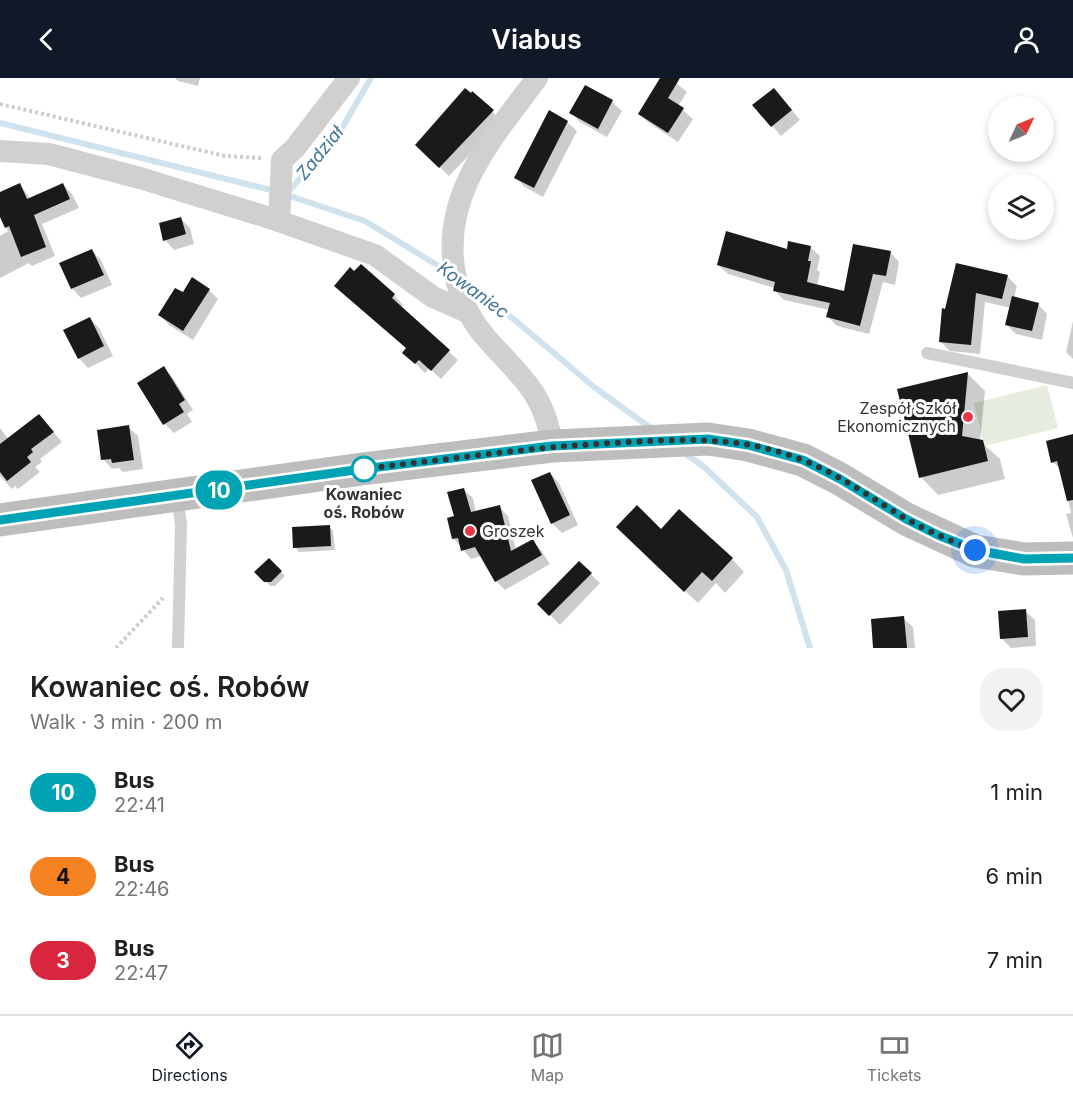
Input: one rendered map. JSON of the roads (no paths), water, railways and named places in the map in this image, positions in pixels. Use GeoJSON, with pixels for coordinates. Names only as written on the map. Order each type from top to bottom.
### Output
{"type":"FeatureCollection","features":[{"type":"Feature","properties":{"kind":"street"},"geometry":{"type":"LineString","coordinates":[[279,221],[282,160],[317,121],[349,78]]}},
{"type":"Feature","properties":{"kind":"street"},"geometry":{"type":"LineString","coordinates":[[537,78],[482,153],[470,175],[461,194],[455,216],[452,251],[463,302],[487,339],[523,376],[532,389],[546,418],[552,446]]}},
{"type":"Feature","properties":{"kind":"street"},"geometry":{"type":"LineString","coordinates":[[0,151],[49,154],[140,178],[279,221],[375,255],[433,297],[463,302]]}},
{"type":"Feature","properties":{"kind":"street"},"geometry":{"type":"LineString","coordinates":[[0,520],[362,469],[552,446],[708,439],[748,445],[803,460],[840,479],[906,519],[975,550],[1024,559],[1073,558]]}},
{"type":"Feature","properties":{"kind":"lane"},"geometry":{"type":"LineString","coordinates":[[927,353],[1073,383]]}},
{"type":"Feature","properties":{"kind":"lane"},"geometry":{"type":"LineString","coordinates":[[177,496],[181,524],[178,648]]}},
{"type":"Feature","properties":{"kind":"waterway","name":"Zadział"},"geometry":{"type":"LineString","coordinates":[[287,193],[335,140],[371,78]]}},
{"type":"Feature","properties":{"kind":"waterway","name":"Kowaniec"},"geometry":{"type":"LineString","coordinates":[[0,123],[275,191]]}},
{"type":"Feature","properties":{"kind":"waterway","name":"Kowaniec"},"geometry":{"type":"LineString","coordinates":[[284,194],[365,221],[450,273]]}},
{"type":"Feature","properties":{"kind":"waterway","name":"Kowaniec"},"geometry":{"type":"LineString","coordinates":[[464,281],[485,295],[594,387],[652,429]]}},
{"type":"Feature","properties":{"kind":"waterway","name":"Kowaniec"},"geometry":{"type":"LineString","coordinates":[[684,453],[703,466],[757,517],[786,570],[810,648]]}},
{"type":"Feature","properties":{"kind":"place","name":"Zespół Szkół Ekonomicznych"},"geometry":{"type":"Point","coordinates":[968,417]}},
{"type":"Feature","properties":{"kind":"place","name":"Kowaniec oś. Robów"},"geometry":{"type":"Point","coordinates":[364,469]}},
{"type":"Feature","properties":{"kind":"place","name":"Groszek"},"geometry":{"type":"Point","coordinates":[470,531]}}]}
